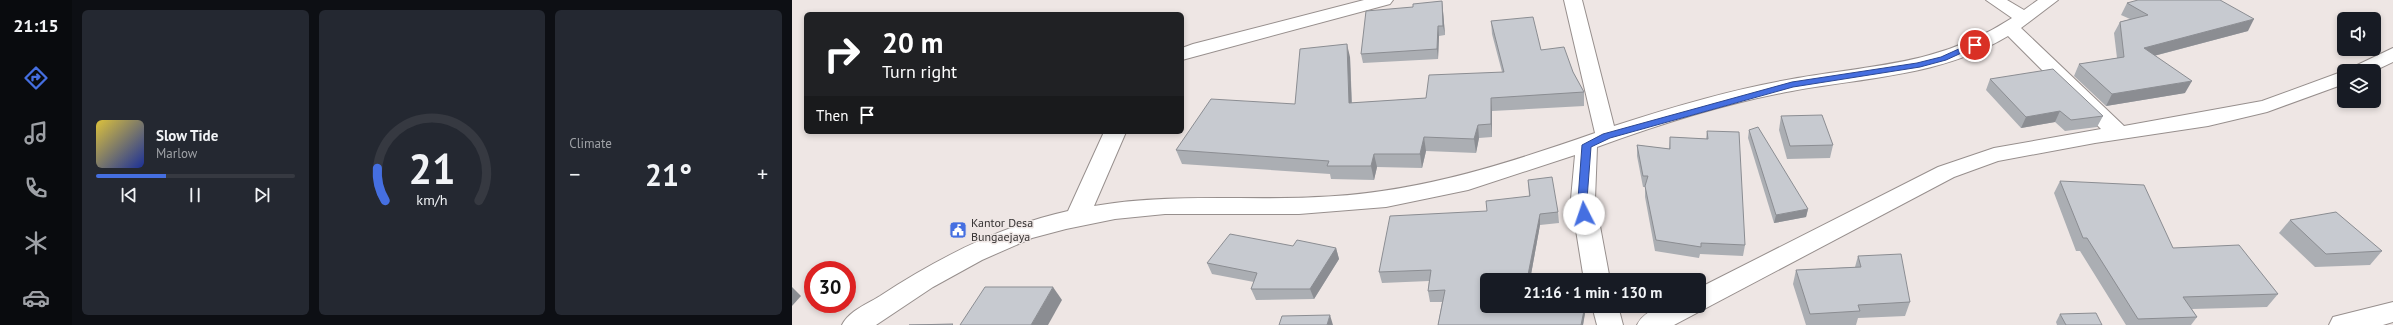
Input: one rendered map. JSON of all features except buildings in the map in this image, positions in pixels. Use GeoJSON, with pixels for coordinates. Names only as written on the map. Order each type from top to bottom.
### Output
{"type":"FeatureCollection","features":[{"type":"Feature","properties":{"kind":"street"},"geometry":{"type":"LineString","coordinates":[[1573,0],[1596,141],[1583,199],[1590,254],[1595,273]]}},
{"type":"Feature","properties":{"kind":"street"},"geometry":{"type":"LineString","coordinates":[[1995,0],[2119,134]]}},
{"type":"Feature","properties":{"kind":"street"},"geometry":{"type":"LineString","coordinates":[[855,325],[920,282],[963,260],[1028,231],[1076,218],[1182,205],[1283,206],[1351,202],[1415,194],[1494,176],[1596,141],[1792,84],[1917,65],[1943,59],[2017,23],[2049,0]]}},
{"type":"Feature","properties":{"kind":"street"},"geometry":{"type":"LineString","coordinates":[[1184,53],[1377,1]]}},
{"type":"Feature","properties":{"kind":"street"},"geometry":{"type":"LineString","coordinates":[[2374,64],[2393,54]]}},
{"type":"Feature","properties":{"kind":"street"},"geometry":{"type":"LineString","coordinates":[[1706,296],[1946,172],[1994,155],[2095,136],[2119,134],[2208,119],[2267,106],[2337,80]]}},
{"type":"Feature","properties":{"kind":"street"},"geometry":{"type":"LineString","coordinates":[[1076,218],[1114,134]]}},
{"type":"Feature","properties":{"kind":"street"},"geometry":{"type":"LineString","coordinates":[[2342,325],[2393,312]]}},
{"type":"Feature","properties":{"kind":"street"},"geometry":{"type":"LineString","coordinates":[[1607,313],[1610,325]]}},
{"type":"Feature","properties":{"kind":"street"},"geometry":{"type":"LineString","coordinates":[[1650,325],[1674,313]]}},
{"type":"Feature","properties":{"kind":"place","name":"Kantor Desa Bungaejaya"},"geometry":{"type":"Point","coordinates":[958,230]}},
{"type":"Feature","properties":{"kind":"route"},"geometry":{"type":"LineString","coordinates":[[1584,214],[1583,199],[1586,145],[1606,136],[1792,84],[1917,65],[1943,59],[1975,45]]}}]}
